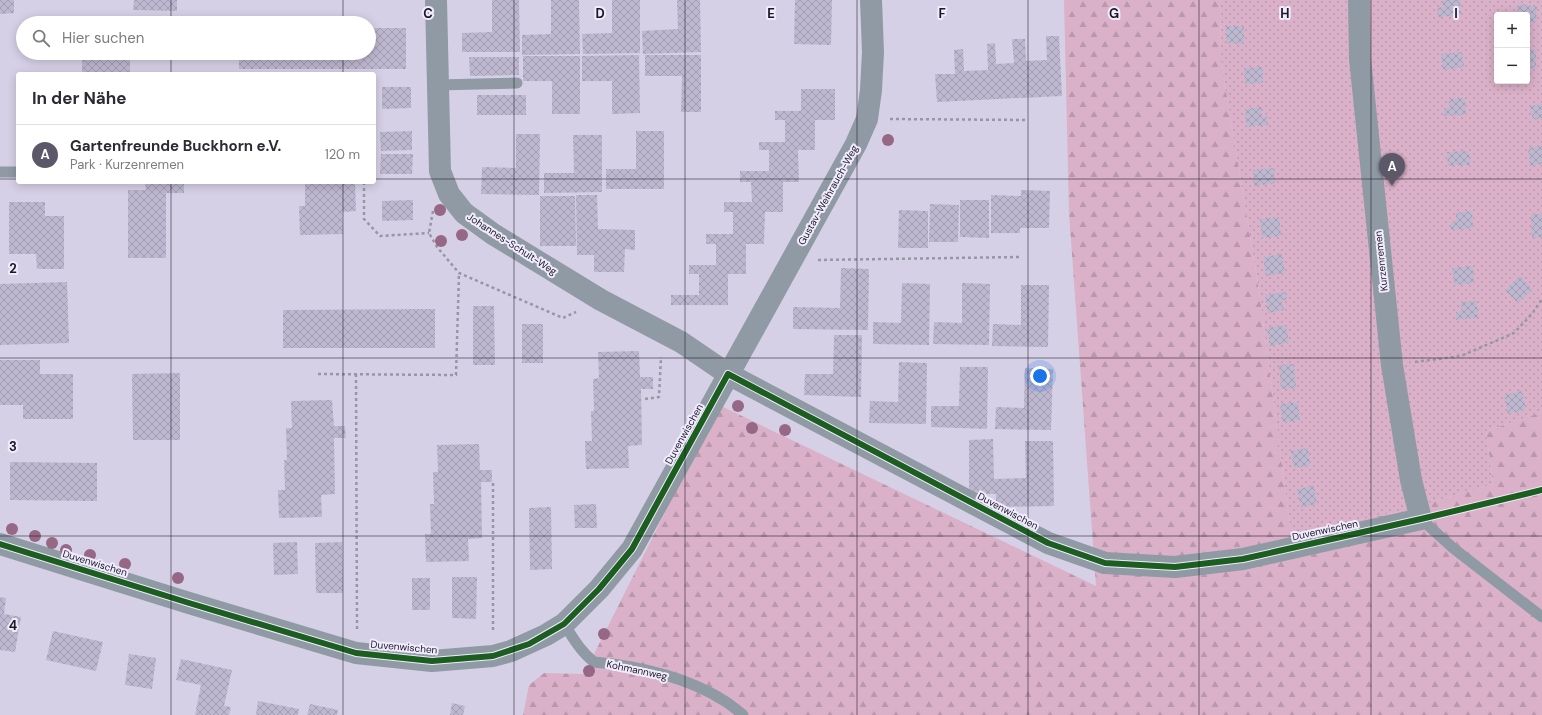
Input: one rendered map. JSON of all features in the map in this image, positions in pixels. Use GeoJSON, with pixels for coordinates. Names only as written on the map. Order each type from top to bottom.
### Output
{"type":"FeatureCollection","features":[{"type":"Feature","properties":{"kind":"street","name":"Johannes-Schult-Weg"},"geometry":{"type":"LineString","coordinates":[[436,0],[440,171],[449,194],[464,213],[481,226],[601,300],[681,342],[728,374]]}},
{"type":"Feature","properties":{"kind":"street","name":"Gustav-Weihrauch-Weg"},"geometry":{"type":"LineString","coordinates":[[728,374],[856,144],[867,119],[871,90],[873,52],[871,0]]}},
{"type":"Feature","properties":{"kind":"street","name":"Kurzenremen"},"geometry":{"type":"LineString","coordinates":[[1359,0],[1360,59],[1392,365],[1411,480],[1421,519]]}},
{"type":"Feature","properties":{"kind":"street","name":"Duvenwischen"},"geometry":{"type":"LineString","coordinates":[[0,544],[185,602],[356,653],[432,661],[493,656],[529,644],[564,624],[599,589],[632,549],[728,374],[1048,543],[1105,563],[1175,567],[1243,559],[1421,519]]}},
{"type":"Feature","properties":{"kind":"lane"},"geometry":{"type":"LineString","coordinates":[[438,85],[517,83]]}},
{"type":"Feature","properties":{"kind":"lane"},"geometry":{"type":"LineString","coordinates":[[0,172],[16,172]]}},
{"type":"Feature","properties":{"kind":"lane"},"geometry":{"type":"LineString","coordinates":[[1421,519],[1453,548],[1542,617]]}},
{"type":"Feature","properties":{"kind":"lane","name":"Kohmannweg"},"geometry":{"type":"LineString","coordinates":[[564,624],[577,644],[594,662],[666,675],[700,688],[724,700],[743,715]]}},
{"type":"Feature","properties":{"kind":"path"},"geometry":{"type":"LineString","coordinates":[[867,119],[1028,120]]}},
{"type":"Feature","properties":{"kind":"path"},"geometry":{"type":"LineString","coordinates":[[364,184],[364,219],[380,236],[430,233]]}},
{"type":"Feature","properties":{"kind":"path"},"geometry":{"type":"LineString","coordinates":[[434,210],[430,233],[437,247],[459,273],[563,318],[601,300]]}},
{"type":"Feature","properties":{"kind":"path"},"geometry":{"type":"LineString","coordinates":[[792,260],[1020,257]]}},
{"type":"Feature","properties":{"kind":"path"},"geometry":{"type":"LineString","coordinates":[[318,374],[456,375],[459,273]]}},
{"type":"Feature","properties":{"kind":"path"},"geometry":{"type":"LineString","coordinates":[[1392,365],[1461,356],[1494,342],[1514,333],[1532,314],[1542,299]]}},
{"type":"Feature","properties":{"kind":"path"},"geometry":{"type":"LineString","coordinates":[[645,399],[659,397],[662,332]]}},
{"type":"Feature","properties":{"kind":"path"},"geometry":{"type":"LineString","coordinates":[[356,374],[358,620]]}},
{"type":"Feature","properties":{"kind":"path"},"geometry":{"type":"LineString","coordinates":[[492,484],[493,656]]}},
{"type":"Feature","properties":{"kind":"green space"},"geometry":{"type":"Polygon","coordinates":[[[1064,0],[1220,0],[1221,60],[1259,290],[1291,534],[1398,512],[1493,484],[1486,431],[1542,412],[1542,715],[523,715],[529,685],[544,673],[584,674],[719,405],[1096,586],[1069,213],[1064,0]]]}},
{"type":"Feature","properties":{"kind":"green space"},"geometry":{"type":"Polygon","coordinates":[[[1220,0],[1542,0],[1542,412],[1486,431],[1493,484],[1398,512],[1291,534],[1259,290],[1221,60],[1220,0]]]}},
{"type":"Feature","properties":{"kind":"building"},"geometry":{"type":"Polygon","coordinates":[[[0,0],[14,0],[14,13],[0,14],[0,0]]]}},
{"type":"Feature","properties":{"kind":"building"},"geometry":{"type":"Polygon","coordinates":[[[134,0],[177,0],[177,11],[133,10],[134,0]]]}},
{"type":"Feature","properties":{"kind":"building"},"geometry":{"type":"Polygon","coordinates":[[[492,0],[519,0],[520,52],[462,52],[462,33],[492,32],[492,0]]]}},
{"type":"Feature","properties":{"kind":"building"},"geometry":{"type":"Polygon","coordinates":[[[551,0],[579,0],[580,54],[522,55],[522,35],[551,34],[551,0]]]}},
{"type":"Feature","properties":{"kind":"building"},"geometry":{"type":"Polygon","coordinates":[[[612,0],[640,0],[640,53],[583,54],[582,34],[612,33],[612,0]]]}},
{"type":"Feature","properties":{"kind":"building"},"geometry":{"type":"Polygon","coordinates":[[[677,0],[700,0],[701,52],[643,54],[642,31],[678,29],[677,0]]]}},
{"type":"Feature","properties":{"kind":"building"},"geometry":{"type":"Polygon","coordinates":[[[795,0],[832,0],[831,45],[794,44],[795,0]]]}},
{"type":"Feature","properties":{"kind":"building"},"geometry":{"type":"Polygon","coordinates":[[[1443,0],[1460,0],[1461,15],[1438,17],[1437,8],[1443,7],[1443,0]]]}},
{"type":"Feature","properties":{"kind":"building"},"geometry":{"type":"Polygon","coordinates":[[[1518,4],[1537,6],[1536,23],[1530,22],[1530,12],[1517,12],[1518,4]]]}},
{"type":"Feature","properties":{"kind":"building"},"geometry":{"type":"Polygon","coordinates":[[[1226,26],[1244,26],[1244,44],[1226,43],[1226,26]]]}},
{"type":"Feature","properties":{"kind":"building"},"geometry":{"type":"Polygon","coordinates":[[[376,28],[406,28],[406,69],[239,69],[239,60],[376,60],[376,28]]]}},
{"type":"Feature","properties":{"kind":"building"},"geometry":{"type":"Polygon","coordinates":[[[1046,36],[1059,36],[1062,96],[937,102],[935,74],[955,74],[954,50],[963,49],[964,71],[988,70],[987,44],[995,43],[996,64],[1014,63],[1012,39],[1025,39],[1026,61],[1047,60],[1046,36]]]}},
{"type":"Feature","properties":{"kind":"building"},"geometry":{"type":"Polygon","coordinates":[[[1530,50],[1536,50],[1536,68],[1530,68],[1530,50]]]}},
{"type":"Feature","properties":{"kind":"building"},"geometry":{"type":"Polygon","coordinates":[[[1462,52],[1464,67],[1443,70],[1441,54],[1462,52]]]}},
{"type":"Feature","properties":{"kind":"building"},"geometry":{"type":"Polygon","coordinates":[[[639,55],[640,113],[612,114],[612,81],[582,81],[582,56],[639,55]]]}},
{"type":"Feature","properties":{"kind":"building"},"geometry":{"type":"Polygon","coordinates":[[[645,55],[701,55],[701,112],[681,112],[682,76],[645,76],[645,55]]]}},
{"type":"Feature","properties":{"kind":"building"},"geometry":{"type":"Polygon","coordinates":[[[523,56],[580,56],[580,114],[552,114],[552,81],[523,81],[523,56]]]}},
{"type":"Feature","properties":{"kind":"building"},"geometry":{"type":"Polygon","coordinates":[[[469,57],[519,57],[519,75],[470,76],[469,57]]]}},
{"type":"Feature","properties":{"kind":"building"},"geometry":{"type":"Polygon","coordinates":[[[82,60],[130,60],[130,72],[82,72],[82,60]]]}},
{"type":"Feature","properties":{"kind":"building"},"geometry":{"type":"Polygon","coordinates":[[[1263,67],[1263,83],[1245,84],[1244,68],[1263,67]]]}},
{"type":"Feature","properties":{"kind":"building"},"geometry":{"type":"Polygon","coordinates":[[[382,87],[411,87],[411,108],[382,109],[382,87]]]}},
{"type":"Feature","properties":{"kind":"building"},"geometry":{"type":"Polygon","coordinates":[[[801,89],[835,89],[835,120],[815,120],[815,150],[798,150],[799,182],[783,182],[783,212],[765,212],[764,244],[746,244],[746,274],[728,274],[728,305],[671,305],[671,295],[699,295],[699,274],[689,274],[689,265],[716,265],[716,244],[706,244],[706,234],[733,234],[733,212],[724,212],[724,202],[752,202],[751,182],[740,182],[740,171],[769,171],[769,150],[759,150],[759,142],[785,142],[785,120],[775,120],[775,111],[801,111],[801,89]]]}},
{"type":"Feature","properties":{"kind":"building"},"geometry":{"type":"Polygon","coordinates":[[[477,95],[526,95],[526,115],[477,115],[477,95]]]}},
{"type":"Feature","properties":{"kind":"building"},"geometry":{"type":"Polygon","coordinates":[[[1465,98],[1466,115],[1444,116],[1444,108],[1449,108],[1449,99],[1465,98]]]}},
{"type":"Feature","properties":{"kind":"building"},"geometry":{"type":"Polygon","coordinates":[[[1542,104],[1542,118],[1533,120],[1530,106],[1542,104]]]}},
{"type":"Feature","properties":{"kind":"building"},"geometry":{"type":"Polygon","coordinates":[[[1262,107],[1262,117],[1267,116],[1268,125],[1246,127],[1245,109],[1262,107]]]}},
{"type":"Feature","properties":{"kind":"building"},"geometry":{"type":"Polygon","coordinates":[[[412,131],[412,150],[381,151],[380,132],[412,131]]]}},
{"type":"Feature","properties":{"kind":"building"},"geometry":{"type":"Polygon","coordinates":[[[636,131],[664,131],[664,189],[606,189],[606,169],[636,169],[636,131]]]}},
{"type":"Feature","properties":{"kind":"building"},"geometry":{"type":"Polygon","coordinates":[[[516,134],[540,134],[539,195],[481,194],[482,167],[516,168],[516,134]]]}},
{"type":"Feature","properties":{"kind":"building"},"geometry":{"type":"Polygon","coordinates":[[[573,135],[602,135],[602,192],[544,193],[544,173],[574,173],[573,135]]]}},
{"type":"Feature","properties":{"kind":"building"},"geometry":{"type":"Polygon","coordinates":[[[1542,146],[1542,164],[1530,166],[1528,148],[1542,146]]]}},
{"type":"Feature","properties":{"kind":"building"},"geometry":{"type":"Polygon","coordinates":[[[1469,151],[1470,165],[1448,166],[1447,152],[1469,151]]]}},
{"type":"Feature","properties":{"kind":"building"},"geometry":{"type":"Polygon","coordinates":[[[381,154],[413,154],[412,174],[380,174],[381,154]]]}},
{"type":"Feature","properties":{"kind":"building"},"geometry":{"type":"Polygon","coordinates":[[[1274,168],[1275,183],[1254,186],[1253,170],[1274,168]]]}},
{"type":"Feature","properties":{"kind":"building"},"geometry":{"type":"Polygon","coordinates":[[[145,184],[184,184],[184,193],[166,193],[166,258],[128,258],[128,190],[146,190],[145,184]]]}},
{"type":"Feature","properties":{"kind":"building"},"geometry":{"type":"Polygon","coordinates":[[[305,184],[355,184],[356,211],[342,212],[343,234],[300,235],[299,206],[305,206],[305,184]]]}},
{"type":"Feature","properties":{"kind":"building"},"geometry":{"type":"Polygon","coordinates":[[[1021,190],[1050,191],[1049,228],[1020,228],[1020,233],[991,233],[991,195],[1021,196],[1021,190]]]}},
{"type":"Feature","properties":{"kind":"building"},"geometry":{"type":"Polygon","coordinates":[[[576,195],[597,195],[598,229],[635,230],[635,250],[625,249],[624,272],[594,272],[594,255],[577,255],[576,195]]]}},
{"type":"Feature","properties":{"kind":"building"},"geometry":{"type":"Polygon","coordinates":[[[540,196],[575,196],[576,246],[540,246],[540,196]]]}},
{"type":"Feature","properties":{"kind":"building"},"geometry":{"type":"Polygon","coordinates":[[[413,200],[413,220],[382,221],[382,201],[413,200]]]}},
{"type":"Feature","properties":{"kind":"building"},"geometry":{"type":"Polygon","coordinates":[[[960,200],[989,200],[989,238],[960,237],[960,200]]]}},
{"type":"Feature","properties":{"kind":"building"},"geometry":{"type":"Polygon","coordinates":[[[9,202],[45,202],[45,216],[64,216],[64,269],[37,269],[36,254],[9,254],[9,202]]]}},
{"type":"Feature","properties":{"kind":"building"},"geometry":{"type":"Polygon","coordinates":[[[930,204],[959,205],[958,242],[929,242],[930,204]]]}},
{"type":"Feature","properties":{"kind":"building"},"geometry":{"type":"Polygon","coordinates":[[[899,210],[928,211],[928,248],[898,248],[899,210]]]}},
{"type":"Feature","properties":{"kind":"building"},"geometry":{"type":"Polygon","coordinates":[[[1472,211],[1473,228],[1451,230],[1451,222],[1456,222],[1456,213],[1472,211]]]}},
{"type":"Feature","properties":{"kind":"building"},"geometry":{"type":"Polygon","coordinates":[[[1531,214],[1542,214],[1542,237],[1532,238],[1531,214]]]}},
{"type":"Feature","properties":{"kind":"building"},"geometry":{"type":"Polygon","coordinates":[[[1279,217],[1281,236],[1262,238],[1260,219],[1279,217]]]}},
{"type":"Feature","properties":{"kind":"building"},"geometry":{"type":"Polygon","coordinates":[[[1282,254],[1285,273],[1266,276],[1263,257],[1282,254]]]}},
{"type":"Feature","properties":{"kind":"building"},"geometry":{"type":"Polygon","coordinates":[[[1473,266],[1474,283],[1454,285],[1452,268],[1473,266]]]}},
{"type":"Feature","properties":{"kind":"building"},"geometry":{"type":"Polygon","coordinates":[[[841,268],[869,269],[868,330],[793,329],[793,307],[840,308],[841,268]]]}},
{"type":"Feature","properties":{"kind":"building"},"geometry":{"type":"Polygon","coordinates":[[[1520,276],[1533,290],[1518,303],[1505,290],[1520,276]]]}},
{"type":"Feature","properties":{"kind":"building"},"geometry":{"type":"Polygon","coordinates":[[[67,282],[69,343],[0,345],[0,284],[67,282]]]}},
{"type":"Feature","properties":{"kind":"building"},"geometry":{"type":"Polygon","coordinates":[[[902,283],[930,284],[929,345],[873,344],[873,322],[901,323],[902,283]]]}},
{"type":"Feature","properties":{"kind":"building"},"geometry":{"type":"Polygon","coordinates":[[[962,283],[990,284],[989,345],[933,344],[934,322],[962,323],[962,283]]]}},
{"type":"Feature","properties":{"kind":"building"},"geometry":{"type":"Polygon","coordinates":[[[1021,285],[1049,285],[1048,347],[992,346],[993,324],[1021,325],[1021,285]]]}},
{"type":"Feature","properties":{"kind":"building"},"geometry":{"type":"Polygon","coordinates":[[[1286,292],[1287,300],[1282,300],[1284,310],[1268,313],[1265,295],[1286,292]]]}},
{"type":"Feature","properties":{"kind":"building"},"geometry":{"type":"Polygon","coordinates":[[[1477,301],[1478,318],[1456,320],[1456,312],[1461,311],[1461,302],[1477,301]]]}},
{"type":"Feature","properties":{"kind":"building"},"geometry":{"type":"Polygon","coordinates":[[[473,306],[494,306],[495,365],[473,365],[473,306]]]}},
{"type":"Feature","properties":{"kind":"building"},"geometry":{"type":"Polygon","coordinates":[[[435,309],[435,348],[283,348],[283,310],[435,309]]]}},
{"type":"Feature","properties":{"kind":"building"},"geometry":{"type":"Polygon","coordinates":[[[522,324],[543,324],[543,363],[522,363],[522,324]]]}},
{"type":"Feature","properties":{"kind":"building"},"geometry":{"type":"Polygon","coordinates":[[[1286,325],[1289,343],[1270,346],[1267,328],[1286,325]]]}},
{"type":"Feature","properties":{"kind":"building"},"geometry":{"type":"Polygon","coordinates":[[[834,335],[862,335],[861,397],[804,395],[805,374],[833,374],[834,335]]]}},
{"type":"Feature","properties":{"kind":"building"},"geometry":{"type":"Polygon","coordinates":[[[639,351],[640,377],[653,377],[653,389],[641,389],[642,445],[628,446],[629,468],[586,469],[585,441],[592,441],[591,411],[594,411],[593,379],[599,378],[598,352],[639,351]]]}},
{"type":"Feature","properties":{"kind":"building"},"geometry":{"type":"Polygon","coordinates":[[[0,360],[40,360],[40,374],[73,374],[73,419],[23,419],[23,405],[0,405],[0,360]]]}},
{"type":"Feature","properties":{"kind":"building"},"geometry":{"type":"Polygon","coordinates":[[[899,362],[927,363],[926,424],[869,423],[870,401],[898,402],[899,362]]]}},
{"type":"Feature","properties":{"kind":"building"},"geometry":{"type":"Polygon","coordinates":[[[1294,364],[1296,388],[1281,389],[1279,365],[1294,364]]]}},
{"type":"Feature","properties":{"kind":"building"},"geometry":{"type":"Polygon","coordinates":[[[960,367],[988,367],[987,429],[931,427],[931,406],[959,406],[960,367]]]}},
{"type":"Feature","properties":{"kind":"building"},"geometry":{"type":"Polygon","coordinates":[[[1025,368],[1053,369],[1051,430],[995,429],[996,407],[1024,408],[1025,368]]]}},
{"type":"Feature","properties":{"kind":"building"},"geometry":{"type":"Polygon","coordinates":[[[180,373],[180,440],[133,440],[132,374],[180,373]]]}},
{"type":"Feature","properties":{"kind":"building"},"geometry":{"type":"Polygon","coordinates":[[[1522,391],[1526,410],[1508,414],[1504,395],[1522,391]]]}},
{"type":"Feature","properties":{"kind":"building"},"geometry":{"type":"Polygon","coordinates":[[[332,400],[334,426],[345,426],[346,438],[334,438],[335,494],[321,495],[322,517],[279,518],[278,490],[285,490],[284,460],[287,460],[286,428],[292,428],[291,401],[332,400]]]}},
{"type":"Feature","properties":{"kind":"building"},"geometry":{"type":"Polygon","coordinates":[[[1298,402],[1300,420],[1283,423],[1280,404],[1298,402]]]}},
{"type":"Feature","properties":{"kind":"building"},"geometry":{"type":"Polygon","coordinates":[[[993,439],[994,479],[1026,478],[1025,441],[1053,441],[1054,506],[996,507],[996,494],[969,494],[969,440],[993,439]]]}},
{"type":"Feature","properties":{"kind":"building"},"geometry":{"type":"Polygon","coordinates":[[[479,444],[480,470],[492,470],[492,482],[481,482],[482,538],[468,539],[469,561],[426,562],[425,534],[431,534],[430,504],[434,504],[433,472],[438,472],[437,445],[479,444]]]}},
{"type":"Feature","properties":{"kind":"building"},"geometry":{"type":"Polygon","coordinates":[[[1308,448],[1310,466],[1294,468],[1291,451],[1308,448]]]}},
{"type":"Feature","properties":{"kind":"building"},"geometry":{"type":"Polygon","coordinates":[[[10,462],[97,463],[97,501],[10,500],[10,462]]]}},
{"type":"Feature","properties":{"kind":"building"},"geometry":{"type":"Polygon","coordinates":[[[1314,486],[1317,504],[1301,507],[1297,489],[1314,486]]]}},
{"type":"Feature","properties":{"kind":"building"},"geometry":{"type":"Polygon","coordinates":[[[596,504],[597,528],[575,528],[574,505],[596,504]]]}},
{"type":"Feature","properties":{"kind":"building"},"geometry":{"type":"Polygon","coordinates":[[[551,507],[552,569],[530,570],[529,508],[551,507]]]}},
{"type":"Feature","properties":{"kind":"building"},"geometry":{"type":"Polygon","coordinates":[[[297,542],[298,574],[274,575],[273,543],[297,542]]]}},
{"type":"Feature","properties":{"kind":"building"},"geometry":{"type":"Polygon","coordinates":[[[342,542],[343,593],[316,593],[315,543],[342,542]]]}},
{"type":"Feature","properties":{"kind":"building"},"geometry":{"type":"Polygon","coordinates":[[[452,577],[477,577],[476,619],[452,618],[452,577]]]}},
{"type":"Feature","properties":{"kind":"building"},"geometry":{"type":"Polygon","coordinates":[[[412,578],[430,578],[430,610],[412,610],[412,578]]]}},
{"type":"Feature","properties":{"kind":"building"},"geometry":{"type":"Polygon","coordinates":[[[0,597],[6,598],[4,614],[21,617],[15,652],[0,650],[0,597]]]}},
{"type":"Feature","properties":{"kind":"building"},"geometry":{"type":"Polygon","coordinates":[[[53,631],[103,642],[96,671],[46,660],[53,631]]]}},
{"type":"Feature","properties":{"kind":"building"},"geometry":{"type":"Polygon","coordinates":[[[129,654],[156,658],[152,689],[125,685],[129,654]]]}},
{"type":"Feature","properties":{"kind":"building"},"geometry":{"type":"Polygon","coordinates":[[[181,659],[232,670],[224,706],[231,707],[229,715],[195,715],[201,685],[176,680],[181,659]]]}},
{"type":"Feature","properties":{"kind":"building"},"geometry":{"type":"Polygon","coordinates":[[[258,701],[299,709],[298,715],[256,715],[258,701]]]}},
{"type":"Feature","properties":{"kind":"building"},"geometry":{"type":"Polygon","coordinates":[[[452,703],[465,706],[463,715],[450,715],[452,703]]]}},
{"type":"Feature","properties":{"kind":"building"},"geometry":{"type":"Polygon","coordinates":[[[310,704],[338,710],[337,715],[307,715],[310,704]]]}},
{"type":"Feature","properties":{"kind":"cycle path"},"geometry":{"type":"LineString","coordinates":[[0,544],[356,653],[432,661],[493,656],[529,644],[564,624],[599,589],[632,549],[728,374],[1048,543],[1105,563],[1175,567],[1243,559],[1542,490]]}},
{"type":"Feature","properties":{"kind":"place","name":"Gartenfreunde Buckhorn e.V."},"geometry":{"type":"Point","coordinates":[1392,186]}}]}
